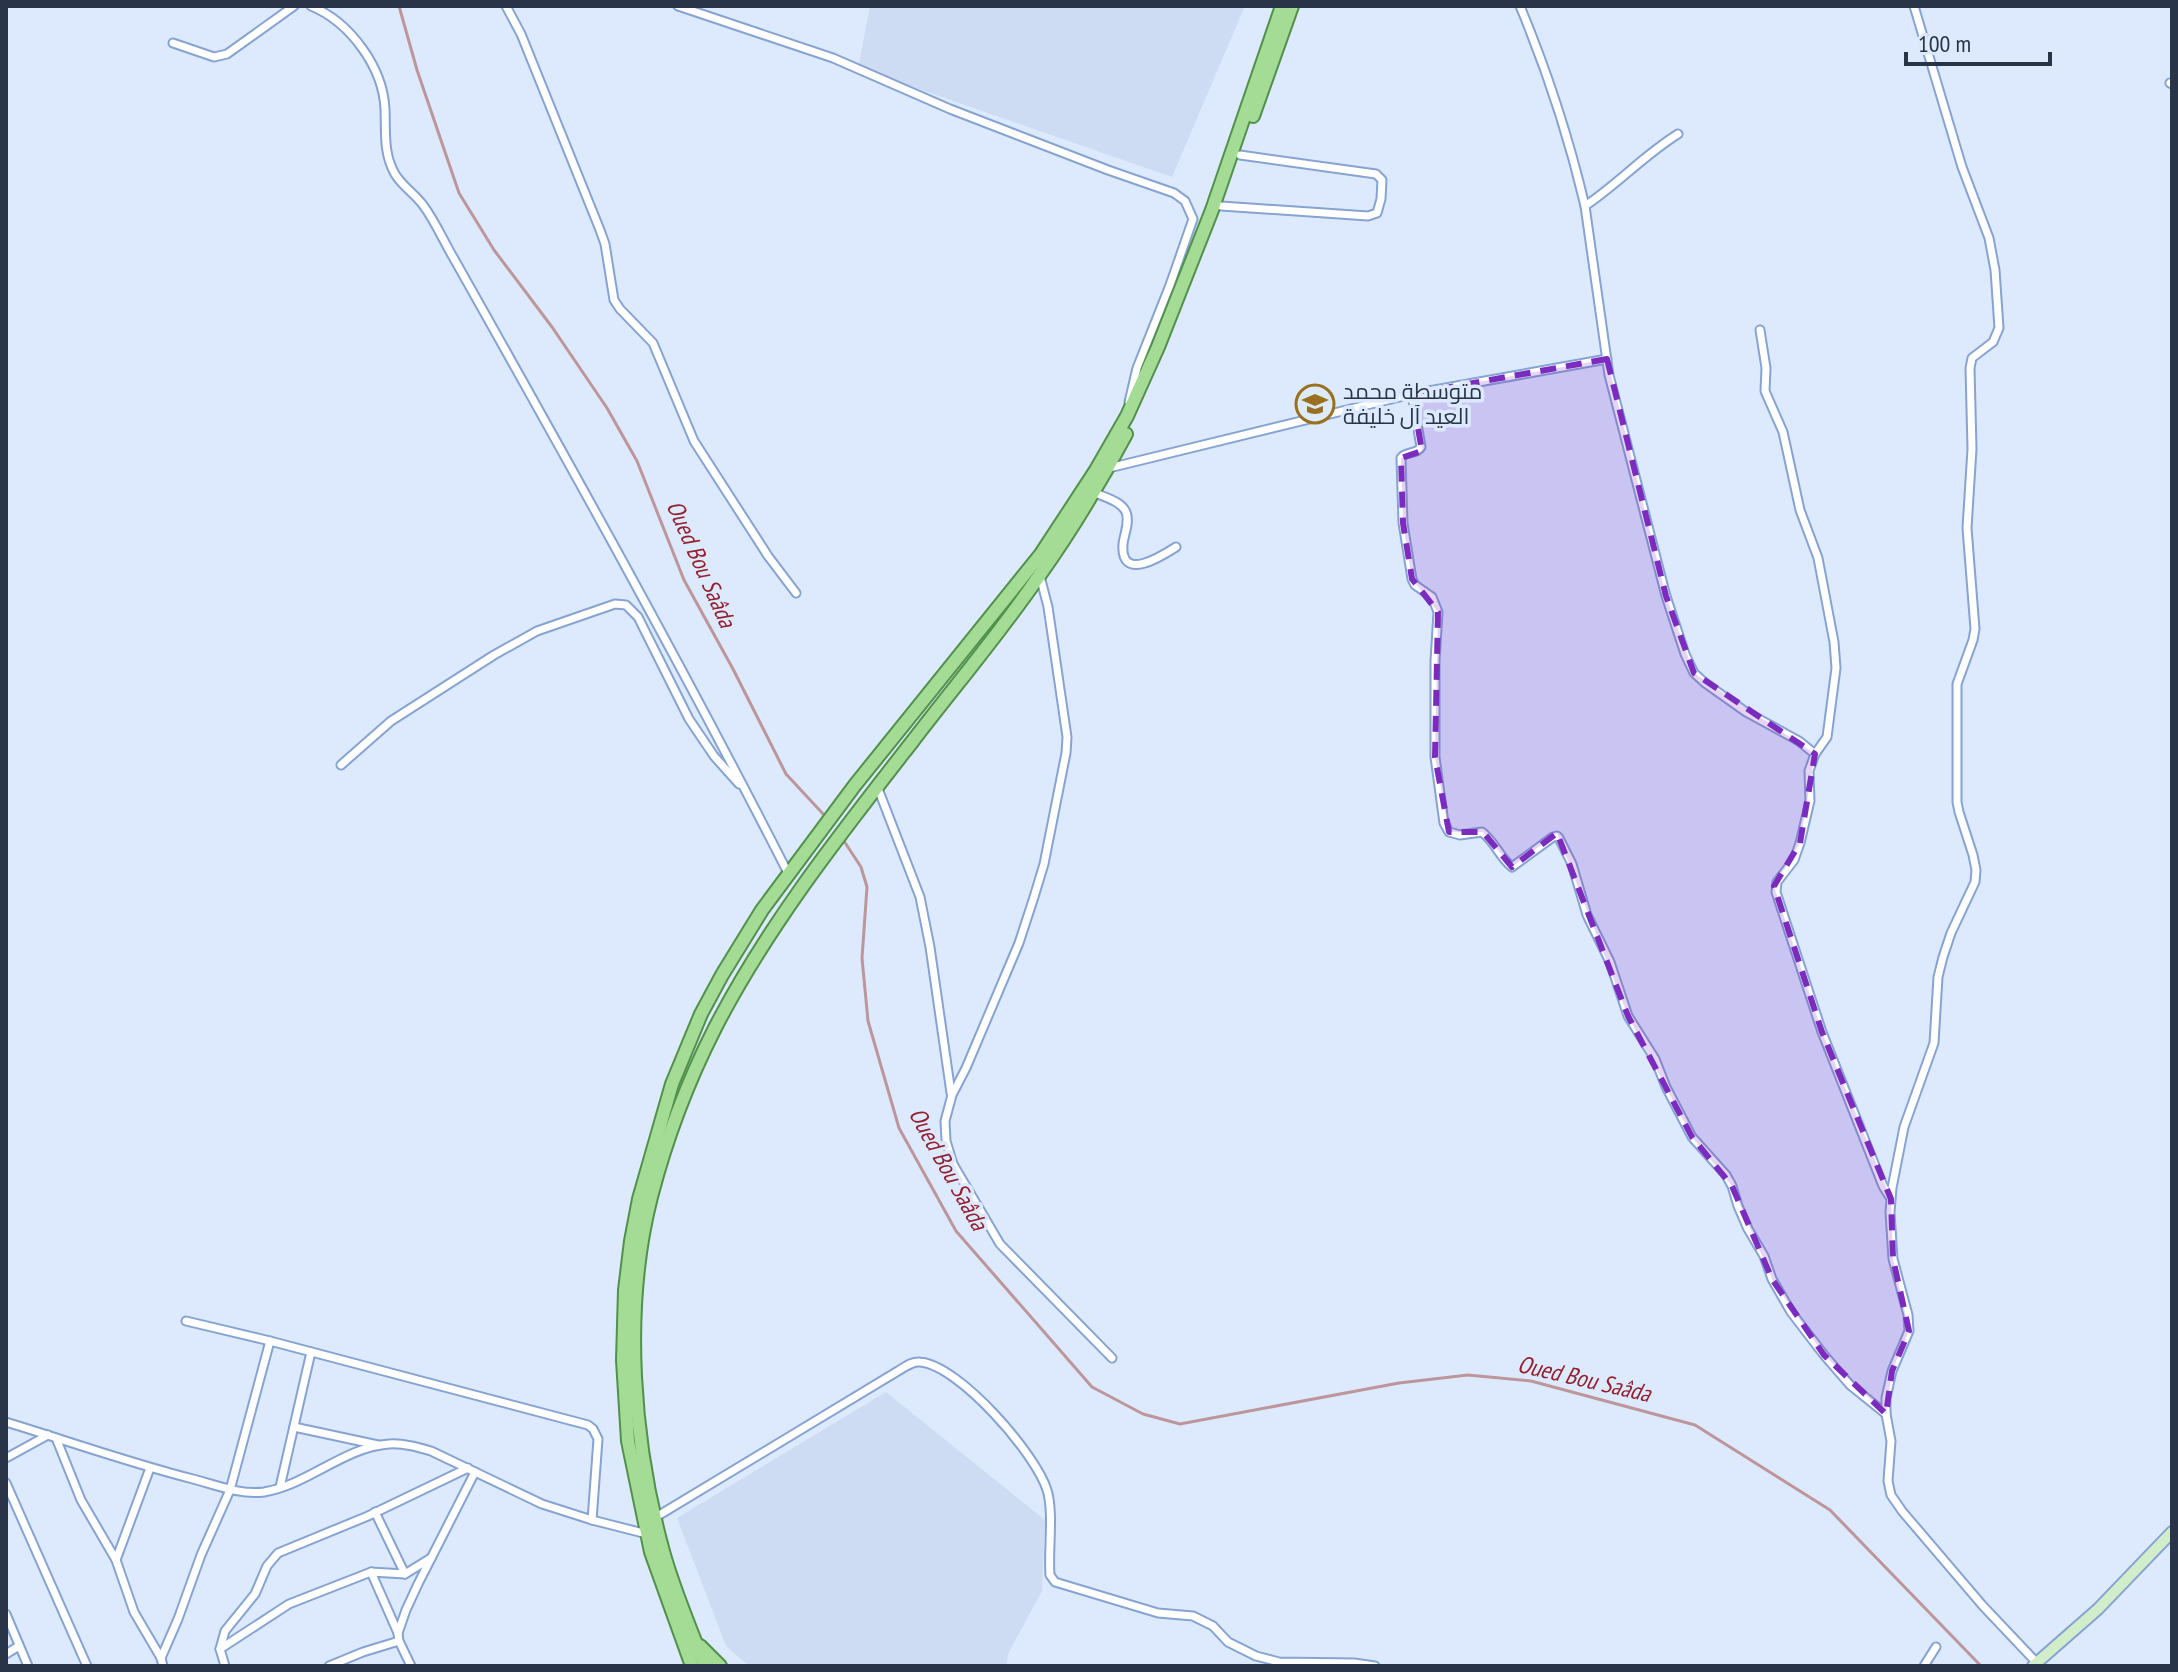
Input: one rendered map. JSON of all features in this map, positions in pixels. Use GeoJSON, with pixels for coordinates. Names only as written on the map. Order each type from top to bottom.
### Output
{"type":"FeatureCollection","features":[{"type":"Feature","properties":{"kind":"main road"},"geometry":{"type":"LineString","coordinates":[[705,1666],[677,1597],[663,1552],[640,1436],[635,1356],[636,1293],[651,1198],[685,1093],[745,976],[818,864],[1040,576],[1093,492],[1158,347],[1212,210],[1282,6]]}},
{"type":"Feature","properties":{"kind":"main road"},"geometry":{"type":"LineString","coordinates":[[692,1666],[651,1552],[628,1441],[623,1360],[625,1290],[639,1199],[672,1084],[701,1014],[738,949],[788,873],[1041,554],[1102,469],[1143,401],[1189,292],[1292,6]]}},
{"type":"Feature","properties":{"kind":"main road"},"geometry":{"type":"LineString","coordinates":[[2035,1664],[2098,1609],[2172,1532]]}},
{"type":"Feature","properties":{"kind":"main road"},"geometry":{"type":"LineString","coordinates":[[695,1641],[720,1666]]}},
{"type":"Feature","properties":{"kind":"street"},"geometry":{"type":"LineString","coordinates":[[173,43],[214,57],[227,54],[294,6]]}},
{"type":"Feature","properties":{"kind":"street"},"geometry":{"type":"LineString","coordinates":[[311,6],[330,15],[360,45],[381,83],[387,157],[396,177],[423,204],[645,600],[788,873]]}},
{"type":"Feature","properties":{"kind":"street"},"geometry":{"type":"LineString","coordinates":[[506,6],[521,34],[600,230],[614,300],[653,343],[694,441],[768,556],[796,593]]}},
{"type":"Feature","properties":{"kind":"street"},"geometry":{"type":"LineString","coordinates":[[678,6],[833,58],[950,109],[1174,193],[1185,201],[1193,219],[1137,368],[1127,416]]}},
{"type":"Feature","properties":{"kind":"street"},"geometry":{"type":"LineString","coordinates":[[1520,6],[1564,128],[1585,206],[1609,375],[1666,596],[1685,654],[1694,673],[1746,712],[1799,741],[1815,754]]}},
{"type":"Feature","properties":{"kind":"street"},"geometry":{"type":"LineString","coordinates":[[1914,6],[1962,167],[1989,238],[1995,270],[1999,328],[1993,342],[1972,358],[1970,368],[1972,449],[1967,528],[1975,629],[1957,684],[1957,802],[1973,855],[1975,882],[1943,957],[1938,977],[1934,1043],[1904,1127],[1891,1199],[1889,1230],[1909,1331],[1892,1371],[1886,1398],[1891,1441],[1888,1481],[1891,1495],[1902,1511],[2035,1664]]}},
{"type":"Feature","properties":{"kind":"street"},"geometry":{"type":"LineString","coordinates":[[1585,206],[1678,134]]}},
{"type":"Feature","properties":{"kind":"street"},"geometry":{"type":"LineString","coordinates":[[1221,206],[1368,216],[1377,213],[1379,208],[1383,183],[1376,174],[1240,155]]}},
{"type":"Feature","properties":{"kind":"street"},"geometry":{"type":"LineString","coordinates":[[1760,330],[1766,368],[1765,391],[1783,432],[1800,510],[1818,558],[1836,668],[1827,737],[1815,754],[1809,771],[1810,801],[1800,843],[1794,860],[1777,882],[1776,892],[1822,1032],[1883,1186],[1891,1199]]}},
{"type":"Feature","properties":{"kind":"street"},"geometry":{"type":"LineString","coordinates":[[1102,469],[1412,394],[1607,359]]}},
{"type":"Feature","properties":{"kind":"street"},"geometry":{"type":"LineString","coordinates":[[1412,394],[1421,447],[1417,452],[1401,458],[1403,523],[1412,579],[1415,585],[1432,597],[1438,612],[1435,757],[1444,823],[1449,832],[1460,835],[1482,832],[1494,842],[1512,867],[1553,837],[1559,838],[1572,864],[1587,915],[1610,962],[1628,1016],[1655,1059],[1692,1137],[1726,1175],[1772,1279],[1791,1312],[1824,1355],[1850,1385],[1886,1414]]}},
{"type":"Feature","properties":{"kind":"street"},"geometry":{"type":"LineString","coordinates":[[1093,492],[1118,504],[1127,515],[1123,551],[1128,561],[1145,565],[1176,547]]}},
{"type":"Feature","properties":{"kind":"street"},"geometry":{"type":"LineString","coordinates":[[1040,576],[1048,607],[1067,737],[1066,753],[1044,864],[1019,943],[952,1095],[945,1121],[946,1141],[953,1164],[1000,1244],[1112,1358]]}},
{"type":"Feature","properties":{"kind":"street"},"geometry":{"type":"LineString","coordinates":[[341,765],[391,721],[494,655],[537,631],[615,604],[626,605],[638,617],[689,719],[714,756],[746,791]]}},
{"type":"Feature","properties":{"kind":"street"},"geometry":{"type":"LineString","coordinates":[[877,786],[920,897],[952,1095]]}},
{"type":"Feature","properties":{"kind":"street"},"geometry":{"type":"LineString","coordinates":[[186,1321],[588,1425],[598,1439],[592,1520]]}},
{"type":"Feature","properties":{"kind":"street"},"geometry":{"type":"LineString","coordinates":[[162,1662],[201,1555],[230,1490],[270,1341]]}},
{"type":"Feature","properties":{"kind":"street"},"geometry":{"type":"LineString","coordinates":[[280,1487],[311,1352]]}},
{"type":"Feature","properties":{"kind":"street"},"geometry":{"type":"LineString","coordinates":[[656,1517],[911,1363],[920,1362],[959,1381],[1008,1429],[1035,1467],[1047,1490],[1050,1575],[1055,1582],[1158,1613],[1203,1619],[1228,1642],[1256,1656],[1279,1662],[1375,1666]]}},
{"type":"Feature","properties":{"kind":"street"},"geometry":{"type":"LineString","coordinates":[[6,1422],[230,1490],[263,1492],[280,1487],[378,1445]]}},
{"type":"Feature","properties":{"kind":"street"},"geometry":{"type":"LineString","coordinates":[[294,1427],[378,1445],[412,1446],[431,1451],[542,1504],[647,1534]]}},
{"type":"Feature","properties":{"kind":"street"},"geometry":{"type":"LineString","coordinates":[[52,1436],[81,1500],[116,1560],[134,1612],[162,1662]]}},
{"type":"Feature","properties":{"kind":"street"},"geometry":{"type":"LineString","coordinates":[[6,1458],[52,1436]]}},
{"type":"Feature","properties":{"kind":"street"},"geometry":{"type":"LineString","coordinates":[[116,1560],[150,1468]]}},
{"type":"Feature","properties":{"kind":"street"},"geometry":{"type":"LineString","coordinates":[[225,1666],[220,1649],[225,1631],[255,1594],[269,1563],[278,1553],[471,1470]]}},
{"type":"Feature","properties":{"kind":"street"},"geometry":{"type":"LineString","coordinates":[[398,1637],[406,1610],[471,1470]]}},
{"type":"Feature","properties":{"kind":"street"},"geometry":{"type":"LineString","coordinates":[[6,1483],[87,1666]]}},
{"type":"Feature","properties":{"kind":"street"},"geometry":{"type":"LineString","coordinates":[[375,1512],[405,1574]]}},
{"type":"Feature","properties":{"kind":"street"},"geometry":{"type":"LineString","coordinates":[[220,1649],[289,1604],[371,1572],[405,1574],[431,1558]]}},
{"type":"Feature","properties":{"kind":"street"},"geometry":{"type":"LineString","coordinates":[[371,1572],[411,1666]]}},
{"type":"Feature","properties":{"kind":"street"},"geometry":{"type":"LineString","coordinates":[[6,1614],[28,1666]]}},
{"type":"Feature","properties":{"kind":"street"},"geometry":{"type":"LineString","coordinates":[[329,1666],[398,1637]]}},
{"type":"Feature","properties":{"kind":"street"},"geometry":{"type":"LineString","coordinates":[[6,1654],[19,1646]]}},
{"type":"Feature","properties":{"kind":"street"},"geometry":{"type":"LineString","coordinates":[[1924,1666],[1936,1647]]}},
{"type":"Feature","properties":{"kind":"highlighted area"},"geometry":{"type":"Polygon","coordinates":[[[1607,359],[1666,596],[1694,673],[1815,754],[1800,843],[1774,886],[1822,1032],[1891,1199],[1893,1259],[1909,1331],[1892,1371],[1886,1414],[1824,1355],[1772,1279],[1732,1186],[1692,1137],[1628,1016],[1557,833],[1512,867],[1483,832],[1449,832],[1435,757],[1438,612],[1412,579],[1403,523],[1401,458],[1422,451],[1412,394],[1607,359]]]}},
{"type":"Feature","properties":{"kind":"shaded area"},"geometry":{"type":"Polygon","coordinates":[[[870,6],[1245,6],[1172,177],[858,68],[870,6]]]}},
{"type":"Feature","properties":{"kind":"shaded area"},"geometry":{"type":"Polygon","coordinates":[[[886,1392],[1045,1520],[1042,1591],[1009,1652],[1006,1666],[749,1666],[726,1646],[677,1518],[886,1392]]]}},
{"type":"Feature","properties":{"kind":"waterway","name":"Oued Bou Saâda"},"geometry":{"type":"LineString","coordinates":[[399,6],[417,70],[459,193],[494,250],[607,408],[637,461],[684,580],[786,774],[825,816]]}},
{"type":"Feature","properties":{"kind":"waterway","name":"Oued Bou Saâda"},"geometry":{"type":"LineString","coordinates":[[842,838],[861,867],[867,887],[862,958],[868,1021],[899,1128],[956,1231],[1092,1387],[1143,1414],[1180,1424],[1399,1383],[1468,1375],[1531,1381],[1695,1425],[1830,1510],[1981,1666]]}},
{"type":"Feature","properties":{"kind":"place","name":"متوسطة محمد العيد آل خليفة"},"geometry":{"type":"Point","coordinates":[1315,404]}}]}
